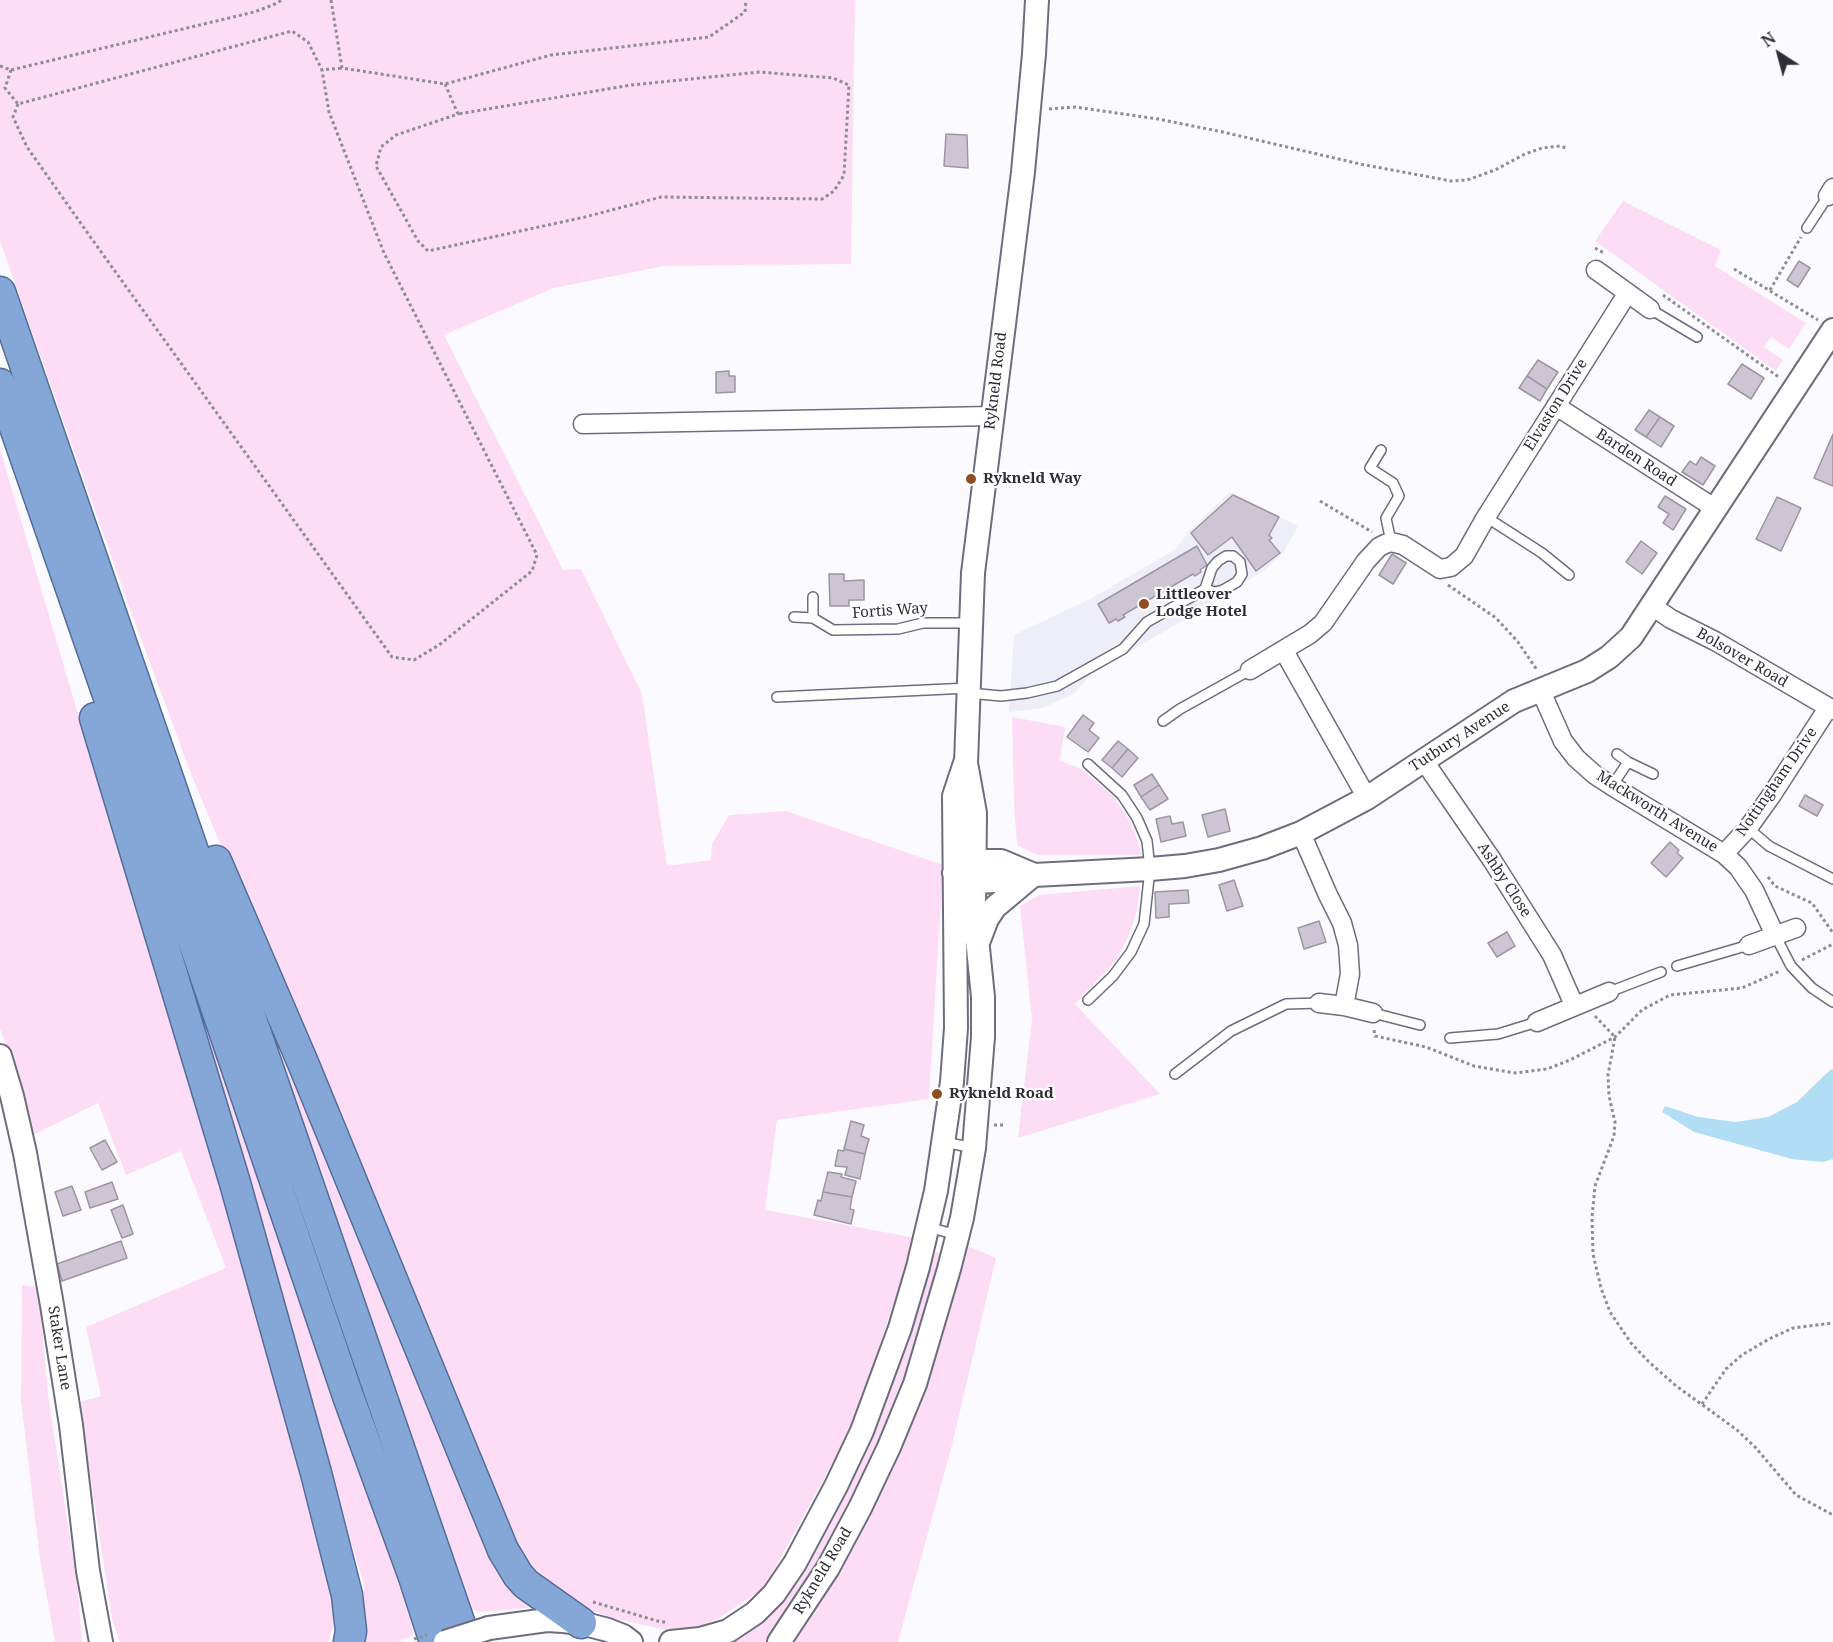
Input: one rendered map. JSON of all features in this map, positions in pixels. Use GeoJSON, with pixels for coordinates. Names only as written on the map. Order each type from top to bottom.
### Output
{"type":"FeatureCollection","features":[{"type":"Feature","properties":{"kind":"highway"},"geometry":{"type":"LineString","coordinates":[[0,292],[143,706],[478,1635]]}},
{"type":"Feature","properties":{"kind":"highway"},"geometry":{"type":"LineString","coordinates":[[0,384],[435,1642]]}},
{"type":"Feature","properties":{"kind":"highway"},"geometry":{"type":"LineString","coordinates":[[22,447],[46,556],[235,1183],[316,1473],[347,1595],[351,1630],[349,1642]]}},
{"type":"Feature","properties":{"kind":"highway"},"geometry":{"type":"LineString","coordinates":[[143,706],[203,831],[303,1063],[503,1550],[526,1584],[581,1623]]}},
{"type":"Feature","properties":{"kind":"street","name":"Rykneld Road"},"geometry":{"type":"LineString","coordinates":[[671,1642],[713,1635],[739,1624],[774,1594],[795,1563],[837,1486],[862,1431],[900,1328],[918,1267],[936,1191],[944,1142],[956,1028],[975,813],[966,763],[973,573],[1023,172],[1037,0]]}},
{"type":"Feature","properties":{"kind":"street"},"geometry":{"type":"LineString","coordinates":[[1600,262],[1627,294],[1650,309]]}},
{"type":"Feature","properties":{"kind":"street","name":"Elvaston Drive"},"geometry":{"type":"LineString","coordinates":[[1388,543],[1403,545],[1440,569],[1451,567],[1464,556],[1486,517],[1627,294]]}},
{"type":"Feature","properties":{"kind":"street","name":"Tutbury Avenue"},"geometry":{"type":"LineString","coordinates":[[968,872],[1001,861],[1034,875],[1150,869],[1219,860],[1262,848],[1302,832],[1367,798],[1514,701],[1587,671],[1610,657],[1631,637],[1832,331]]}},
{"type":"Feature","properties":{"kind":"street","name":"Barden Road"},"geometry":{"type":"LineString","coordinates":[[1556,406],[1716,509]]}},
{"type":"Feature","properties":{"kind":"street"},"geometry":{"type":"LineString","coordinates":[[583,424],[992,417]]}},
{"type":"Feature","properties":{"kind":"street"},"geometry":{"type":"LineString","coordinates":[[1250,670],[1284,651],[1323,624],[1366,561],[1379,547],[1388,543]]}},
{"type":"Feature","properties":{"kind":"street","name":"Bolsover Road"},"geometry":{"type":"LineString","coordinates":[[1652,606],[1830,709]]}},
{"type":"Feature","properties":{"kind":"street"},"geometry":{"type":"LineString","coordinates":[[1284,651],[1367,798]]}},
{"type":"Feature","properties":{"kind":"street","name":"Mackworth Avenue"},"geometry":{"type":"LineString","coordinates":[[1544,688],[1563,741],[1576,758],[1595,775],[1724,854],[1738,867],[1754,891],[1775,935]]}},
{"type":"Feature","properties":{"kind":"street","name":"Nottingham Drive"},"geometry":{"type":"LineString","coordinates":[[1724,854],[1748,828],[1830,709]]}},
{"type":"Feature","properties":{"kind":"street","name":"Ashby Close"},"geometry":{"type":"LineString","coordinates":[[1424,761],[1492,860],[1552,955],[1578,1003]]}},
{"type":"Feature","properties":{"kind":"street"},"geometry":{"type":"LineString","coordinates":[[1302,832],[1342,923],[1348,945],[1350,975],[1344,1006]]}},
{"type":"Feature","properties":{"kind":"street","name":"Rykneld Road"},"geometry":{"type":"LineString","coordinates":[[779,1642],[828,1568],[889,1447],[915,1384],[936,1317],[957,1235],[974,1148],[983,1037],[979,940],[968,872]]}},
{"type":"Feature","properties":{"kind":"street"},"geometry":{"type":"LineString","coordinates":[[979,940],[995,906],[1034,875]]}},
{"type":"Feature","properties":{"kind":"street"},"geometry":{"type":"LineString","coordinates":[[1749,945],[1796,928]]}},
{"type":"Feature","properties":{"kind":"street"},"geometry":{"type":"LineString","coordinates":[[1537,1022],[1609,992]]}},
{"type":"Feature","properties":{"kind":"street"},"geometry":{"type":"LineString","coordinates":[[1319,1004],[1344,1006],[1373,1013]]}},
{"type":"Feature","properties":{"kind":"street","name":"Staker Lane"},"geometry":{"type":"LineString","coordinates":[[0,1056],[12,1095],[25,1153],[52,1305],[71,1425],[88,1571],[101,1642]]}},
{"type":"Feature","properties":{"kind":"street"},"geometry":{"type":"LineString","coordinates":[[445,1642],[547,1620],[581,1623],[627,1639],[657,1642]]}},
{"type":"Feature","properties":{"kind":"lane"},"geometry":{"type":"LineString","coordinates":[[1807,228],[1830,192]]}},
{"type":"Feature","properties":{"kind":"lane"},"geometry":{"type":"LineString","coordinates":[[1650,309],[1697,337]]}},
{"type":"Feature","properties":{"kind":"lane"},"geometry":{"type":"LineString","coordinates":[[1381,450],[1370,468],[1392,483],[1399,496],[1386,518],[1388,543]]}},
{"type":"Feature","properties":{"kind":"lane"},"geometry":{"type":"LineString","coordinates":[[1486,517],[1542,553],[1569,575]]}},
{"type":"Feature","properties":{"kind":"lane"},"geometry":{"type":"LineString","coordinates":[[777,697],[969,691],[1001,696],[1057,686],[1123,650],[1147,622],[1205,589],[1212,568],[1218,561],[1226,556],[1233,556],[1240,562],[1242,574],[1237,582],[1215,592],[1205,589]]}},
{"type":"Feature","properties":{"kind":"lane"},"geometry":{"type":"LineString","coordinates":[[813,597],[813,618]]}},
{"type":"Feature","properties":{"kind":"lane","name":"Fortis Way"},"geometry":{"type":"LineString","coordinates":[[794,616],[813,618],[833,630],[898,629],[922,623],[971,623]]}},
{"type":"Feature","properties":{"kind":"lane"},"geometry":{"type":"LineString","coordinates":[[1163,722],[1180,709],[1250,670]]}},
{"type":"Feature","properties":{"kind":"lane"},"geometry":{"type":"LineString","coordinates":[[1617,754],[1653,774]]}},
{"type":"Feature","properties":{"kind":"lane"},"geometry":{"type":"LineString","coordinates":[[1612,786],[1628,762]]}},
{"type":"Feature","properties":{"kind":"lane"},"geometry":{"type":"LineString","coordinates":[[1088,764],[1122,795],[1137,818],[1147,841],[1150,869],[1144,924],[1131,952],[1113,976],[1088,1000]]}},
{"type":"Feature","properties":{"kind":"lane"},"geometry":{"type":"LineString","coordinates":[[1748,828],[1769,846],[1833,879]]}},
{"type":"Feature","properties":{"kind":"lane"},"geometry":{"type":"LineString","coordinates":[[1775,935],[1791,966],[1812,988],[1833,1002]]}},
{"type":"Feature","properties":{"kind":"lane"},"geometry":{"type":"LineString","coordinates":[[1677,966],[1749,945]]}},
{"type":"Feature","properties":{"kind":"lane"},"geometry":{"type":"LineString","coordinates":[[1609,992],[1661,972]]}},
{"type":"Feature","properties":{"kind":"lane"},"geometry":{"type":"LineString","coordinates":[[1175,1074],[1231,1031],[1286,1004],[1319,1004]]}},
{"type":"Feature","properties":{"kind":"lane"},"geometry":{"type":"LineString","coordinates":[[1373,1013],[1420,1025]]}},
{"type":"Feature","properties":{"kind":"lane"},"geometry":{"type":"LineString","coordinates":[[1450,1038],[1498,1034],[1537,1022]]}},
{"type":"Feature","properties":{"kind":"lane"},"geometry":{"type":"LineString","coordinates":[[944,1142],[974,1148]]}},
{"type":"Feature","properties":{"kind":"lane"},"geometry":{"type":"LineString","coordinates":[[927,1227],[957,1235]]}},
{"type":"Feature","properties":{"kind":"path"},"geometry":{"type":"LineString","coordinates":[[0,66],[11,70],[254,12],[282,0]]}},
{"type":"Feature","properties":{"kind":"path"},"geometry":{"type":"LineString","coordinates":[[331,0],[342,68]]}},
{"type":"Feature","properties":{"kind":"path"},"geometry":{"type":"LineString","coordinates":[[322,70],[342,68],[445,84],[551,55],[709,37],[745,12],[746,0]]}},
{"type":"Feature","properties":{"kind":"path"},"geometry":{"type":"LineString","coordinates":[[292,31],[308,42],[322,70],[329,112],[384,253],[537,555],[532,571],[439,645],[414,660],[392,657],[27,147],[13,117],[18,104],[292,31]]}},
{"type":"Feature","properties":{"kind":"path"},"geometry":{"type":"LineString","coordinates":[[11,70],[5,88],[18,104]]}},
{"type":"Feature","properties":{"kind":"path"},"geometry":{"type":"LineString","coordinates":[[760,72],[832,78],[849,85],[844,175],[834,191],[822,199],[661,197],[585,217],[428,251],[418,241],[376,166],[381,147],[396,135],[458,114],[631,85],[760,72]]}},
{"type":"Feature","properties":{"kind":"path"},"geometry":{"type":"LineString","coordinates":[[445,84],[458,114]]}},
{"type":"Feature","properties":{"kind":"path"},"geometry":{"type":"LineString","coordinates":[[1029,109],[1075,107],[1158,119],[1360,164],[1451,181],[1467,180],[1525,153],[1542,148],[1560,146],[1566,148]]}},
{"type":"Feature","properties":{"kind":"path"},"geometry":{"type":"LineString","coordinates":[[1770,290],[1807,228]]}},
{"type":"Feature","properties":{"kind":"path"},"geometry":{"type":"LineString","coordinates":[[1595,248],[1600,262]]}},
{"type":"Feature","properties":{"kind":"path"},"geometry":{"type":"LineString","coordinates":[[1734,268],[1813,316],[1832,331]]}},
{"type":"Feature","properties":{"kind":"path"},"geometry":{"type":"LineString","coordinates":[[1662,294],[1795,388]]}},
{"type":"Feature","properties":{"kind":"path"},"geometry":{"type":"LineString","coordinates":[[1320,501],[1388,543]]}},
{"type":"Feature","properties":{"kind":"path"},"geometry":{"type":"LineString","coordinates":[[1442,582],[1497,618],[1518,642],[1544,688]]}},
{"type":"Feature","properties":{"kind":"path"},"geometry":{"type":"LineString","coordinates":[[1768,876],[1775,886],[1812,903],[1833,933]]}},
{"type":"Feature","properties":{"kind":"path"},"geometry":{"type":"LineString","coordinates":[[1373,1013],[1375,1036],[1426,1047],[1474,1066],[1515,1072],[1554,1066],[1570,1060],[1615,1037],[1642,1010],[1670,995],[1742,988],[1833,944]]}},
{"type":"Feature","properties":{"kind":"path"},"geometry":{"type":"LineString","coordinates":[[1578,1003],[1615,1037]]}},
{"type":"Feature","properties":{"kind":"path"},"geometry":{"type":"LineString","coordinates":[[1615,1037],[1608,1075],[1609,1096],[1615,1122],[1614,1137],[1595,1186],[1592,1217],[1593,1254],[1601,1288],[1610,1312],[1631,1343],[1675,1385],[1737,1430],[1755,1447],[1796,1495],[1833,1515]]}},
{"type":"Feature","properties":{"kind":"path"},"geometry":{"type":"LineString","coordinates":[[1702,1404],[1726,1369],[1742,1355],[1793,1328],[1833,1323]]}},
{"type":"Feature","properties":{"kind":"shaded area"},"geometry":{"type":"Polygon","coordinates":[[[0,0],[855,0],[851,264],[664,266],[554,288],[444,335],[563,570],[581,569],[642,694],[667,866],[711,860],[712,844],[729,815],[786,811],[943,865],[929,1099],[777,1120],[765,1210],[916,1238],[856,1414],[834,1460],[768,1581],[758,1592],[718,1619],[699,1626],[666,1630],[609,1617],[578,1605],[529,1572],[512,1547],[192,776],[128,604],[0,241],[0,0]]]}},
{"type":"Feature","properties":{"kind":"shaded area"},"geometry":{"type":"Polygon","coordinates":[[[1623,201],[1721,250],[1715,266],[1806,323],[1789,349],[1771,337],[1764,347],[1783,360],[1776,371],[1595,241],[1623,201]]]}},
{"type":"Feature","properties":{"kind":"shaded area"},"geometry":{"type":"Polygon","coordinates":[[[0,449],[80,721],[189,1075],[336,1593],[333,1628],[328,1642],[120,1642],[112,1619],[79,1402],[101,1396],[86,1327],[226,1268],[181,1151],[126,1175],[98,1103],[31,1136],[12,1060],[0,1029],[0,449]]]}},
{"type":"Feature","properties":{"kind":"shaded area","name":"Littleover Lodge Hotel"},"geometry":{"type":"Polygon","coordinates":[[[1230,492],[1298,526],[1283,553],[1262,572],[1091,674],[1075,693],[1043,708],[1009,712],[1014,635],[1092,598],[1176,549],[1190,530],[1230,492]]]}},
{"type":"Feature","properties":{"kind":"shaded area"},"geometry":{"type":"Polygon","coordinates":[[[1012,717],[1065,727],[1060,761],[1080,768],[1113,796],[1131,823],[1142,855],[1037,855],[1017,845],[1012,717]]]}},
{"type":"Feature","properties":{"kind":"shaded area"},"geometry":{"type":"Polygon","coordinates":[[[1140,886],[1137,910],[1129,935],[1116,960],[1075,1004],[1160,1094],[1018,1138],[1032,1019],[1020,906],[1039,895],[1140,886]]]}},
{"type":"Feature","properties":{"kind":"shaded area"},"geometry":{"type":"Polygon","coordinates":[[[192,976],[349,1424],[413,1630],[413,1635],[398,1642],[359,1642],[363,1624],[364,1584],[318,1437],[185,981],[192,976]]]}},
{"type":"Feature","properties":{"kind":"shaded area"},"geometry":{"type":"Polygon","coordinates":[[[284,1056],[424,1381],[535,1607],[484,1612],[469,1609],[279,1065],[284,1056]]]}},
{"type":"Feature","properties":{"kind":"shaded area"},"geometry":{"type":"Polygon","coordinates":[[[968,1246],[996,1258],[952,1445],[898,1642],[792,1642],[836,1575],[881,1493],[931,1371],[968,1246]]]}},
{"type":"Feature","properties":{"kind":"shaded area"},"geometry":{"type":"Polygon","coordinates":[[[935,1252],[940,1253],[943,1258],[914,1354],[893,1412],[828,1547],[765,1642],[725,1642],[862,1454],[891,1388],[935,1252]]]}},
{"type":"Feature","properties":{"kind":"shaded area"},"geometry":{"type":"Polygon","coordinates":[[[22,1285],[38,1287],[39,1291],[48,1395],[78,1590],[82,1642],[55,1642],[40,1559],[21,1401],[22,1285]]]}},
{"type":"Feature","properties":{"kind":"water"},"geometry":{"type":"Polygon","coordinates":[[[1833,1069],[1833,1159],[1823,1162],[1792,1159],[1694,1132],[1662,1112],[1665,1106],[1698,1117],[1736,1122],[1768,1117],[1797,1102],[1833,1069]]]}},
{"type":"Feature","properties":{"kind":"building"},"geometry":{"type":"Polygon","coordinates":[[[946,134],[967,135],[968,168],[944,166],[946,134]]]}},
{"type":"Feature","properties":{"kind":"building"},"geometry":{"type":"Polygon","coordinates":[[[1799,261],[1810,268],[1798,287],[1787,280],[1799,261]]]}},
{"type":"Feature","properties":{"kind":"building"},"geometry":{"type":"Polygon","coordinates":[[[1538,360],[1558,372],[1547,389],[1527,376],[1538,360]]]}},
{"type":"Feature","properties":{"kind":"building"},"geometry":{"type":"Polygon","coordinates":[[[1742,364],[1764,378],[1751,399],[1728,384],[1742,364]]]}},
{"type":"Feature","properties":{"kind":"building"},"geometry":{"type":"Polygon","coordinates":[[[729,371],[729,376],[735,376],[735,392],[716,393],[716,372],[729,371]]]}},
{"type":"Feature","properties":{"kind":"building"},"geometry":{"type":"Polygon","coordinates":[[[1527,376],[1547,389],[1540,401],[1519,388],[1527,376]]]}},
{"type":"Feature","properties":{"kind":"building"},"geometry":{"type":"Polygon","coordinates":[[[1649,410],[1660,417],[1646,437],[1635,430],[1649,410]]]}},
{"type":"Feature","properties":{"kind":"building"},"geometry":{"type":"Polygon","coordinates":[[[1660,417],[1674,426],[1661,447],[1646,437],[1660,417]]]}},
{"type":"Feature","properties":{"kind":"building"},"geometry":{"type":"Polygon","coordinates":[[[1833,434],[1833,486],[1814,478],[1833,434]]]}},
{"type":"Feature","properties":{"kind":"building"},"geometry":{"type":"Polygon","coordinates":[[[1701,457],[1715,466],[1703,485],[1682,472],[1690,461],[1696,465],[1701,457]]]}},
{"type":"Feature","properties":{"kind":"building"},"geometry":{"type":"Polygon","coordinates":[[[1233,495],[1279,517],[1269,535],[1272,538],[1269,540],[1280,553],[1256,571],[1232,537],[1208,555],[1191,533],[1233,495]]]}},
{"type":"Feature","properties":{"kind":"building"},"geometry":{"type":"Polygon","coordinates":[[[1665,496],[1686,509],[1673,530],[1663,523],[1669,514],[1658,507],[1665,496]]]}},
{"type":"Feature","properties":{"kind":"building"},"geometry":{"type":"Polygon","coordinates":[[[1777,497],[1801,508],[1781,551],[1756,539],[1777,497]]]}},
{"type":"Feature","properties":{"kind":"building"},"geometry":{"type":"Polygon","coordinates":[[[1641,541],[1657,553],[1642,574],[1626,562],[1641,541]]]}},
{"type":"Feature","properties":{"kind":"building"},"geometry":{"type":"Polygon","coordinates":[[[1197,546],[1207,565],[1200,570],[1201,572],[1195,576],[1193,574],[1123,615],[1125,617],[1118,621],[1116,619],[1109,623],[1098,604],[1197,546]]]}},
{"type":"Feature","properties":{"kind":"building"},"geometry":{"type":"Polygon","coordinates":[[[1392,554],[1406,563],[1393,584],[1379,575],[1392,554]]]}},
{"type":"Feature","properties":{"kind":"building"},"geometry":{"type":"Polygon","coordinates":[[[829,574],[844,574],[844,581],[864,580],[864,600],[849,600],[849,606],[830,606],[829,574]]]}},
{"type":"Feature","properties":{"kind":"building"},"geometry":{"type":"Polygon","coordinates":[[[1083,715],[1094,723],[1089,730],[1099,738],[1088,752],[1067,737],[1083,715]]]}},
{"type":"Feature","properties":{"kind":"building"},"geometry":{"type":"Polygon","coordinates":[[[1118,741],[1128,749],[1112,768],[1102,760],[1118,741]]]}},
{"type":"Feature","properties":{"kind":"building"},"geometry":{"type":"Polygon","coordinates":[[[1128,749],[1138,758],[1122,777],[1112,768],[1128,749]]]}},
{"type":"Feature","properties":{"kind":"building"},"geometry":{"type":"Polygon","coordinates":[[[1152,774],[1159,785],[1141,797],[1134,785],[1152,774]]]}},
{"type":"Feature","properties":{"kind":"building"},"geometry":{"type":"Polygon","coordinates":[[[1159,785],[1168,799],[1150,810],[1141,797],[1159,785]]]}},
{"type":"Feature","properties":{"kind":"building"},"geometry":{"type":"Polygon","coordinates":[[[1805,795],[1823,805],[1817,816],[1799,806],[1805,795]]]}},
{"type":"Feature","properties":{"kind":"building"},"geometry":{"type":"Polygon","coordinates":[[[1225,809],[1230,831],[1208,837],[1202,815],[1225,809]]]}},
{"type":"Feature","properties":{"kind":"building"},"geometry":{"type":"Polygon","coordinates":[[[1170,816],[1172,824],[1183,822],[1186,836],[1161,842],[1156,819],[1170,816]]]}},
{"type":"Feature","properties":{"kind":"building"},"geometry":{"type":"Polygon","coordinates":[[[1670,842],[1679,850],[1677,853],[1683,858],[1666,877],[1651,863],[1670,842]]]}},
{"type":"Feature","properties":{"kind":"building"},"geometry":{"type":"Polygon","coordinates":[[[1234,880],[1243,906],[1227,911],[1219,885],[1234,880]]]}},
{"type":"Feature","properties":{"kind":"building"},"geometry":{"type":"Polygon","coordinates":[[[1188,890],[1189,903],[1169,904],[1169,917],[1156,918],[1155,892],[1188,890]]]}},
{"type":"Feature","properties":{"kind":"building"},"geometry":{"type":"Polygon","coordinates":[[[1319,921],[1326,942],[1304,949],[1298,928],[1319,921]]]}},
{"type":"Feature","properties":{"kind":"building"},"geometry":{"type":"Polygon","coordinates":[[[1507,932],[1515,946],[1497,957],[1488,943],[1507,932]]]}},
{"type":"Feature","properties":{"kind":"building"},"geometry":{"type":"Polygon","coordinates":[[[851,1121],[864,1125],[861,1136],[869,1139],[865,1154],[844,1149],[851,1121]]]}},
{"type":"Feature","properties":{"kind":"building"},"geometry":{"type":"Polygon","coordinates":[[[105,1140],[117,1162],[102,1170],[90,1148],[105,1140]]]}},
{"type":"Feature","properties":{"kind":"building"},"geometry":{"type":"Polygon","coordinates":[[[844,1149],[865,1154],[860,1179],[845,1175],[847,1167],[835,1166],[838,1150],[844,1151],[844,1149]]]}},
{"type":"Feature","properties":{"kind":"building"},"geometry":{"type":"Polygon","coordinates":[[[828,1172],[842,1174],[841,1177],[856,1181],[852,1197],[823,1192],[828,1172]]]}},
{"type":"Feature","properties":{"kind":"building"},"geometry":{"type":"Polygon","coordinates":[[[112,1182],[118,1199],[90,1208],[85,1192],[112,1182]]]}},
{"type":"Feature","properties":{"kind":"building"},"geometry":{"type":"Polygon","coordinates":[[[72,1186],[81,1210],[63,1216],[55,1192],[72,1186]]]}},
{"type":"Feature","properties":{"kind":"building"},"geometry":{"type":"Polygon","coordinates":[[[823,1192],[852,1197],[850,1209],[854,1210],[851,1224],[814,1215],[823,1192]]]}},
{"type":"Feature","properties":{"kind":"building"},"geometry":{"type":"Polygon","coordinates":[[[123,1205],[133,1234],[122,1238],[111,1210],[123,1205]]]}},
{"type":"Feature","properties":{"kind":"building"},"geometry":{"type":"Polygon","coordinates":[[[121,1241],[127,1258],[62,1281],[57,1264],[121,1241]]]}},
{"type":"Feature","properties":{"kind":"place","name":"Rykneld Way"},"geometry":{"type":"Point","coordinates":[971,479]}},
{"type":"Feature","properties":{"kind":"place","name":"Littleover Lodge Hotel"},"geometry":{"type":"Point","coordinates":[1144,604]}},
{"type":"Feature","properties":{"kind":"place","name":"Rykneld Road"},"geometry":{"type":"Point","coordinates":[937,1094]}}]}
